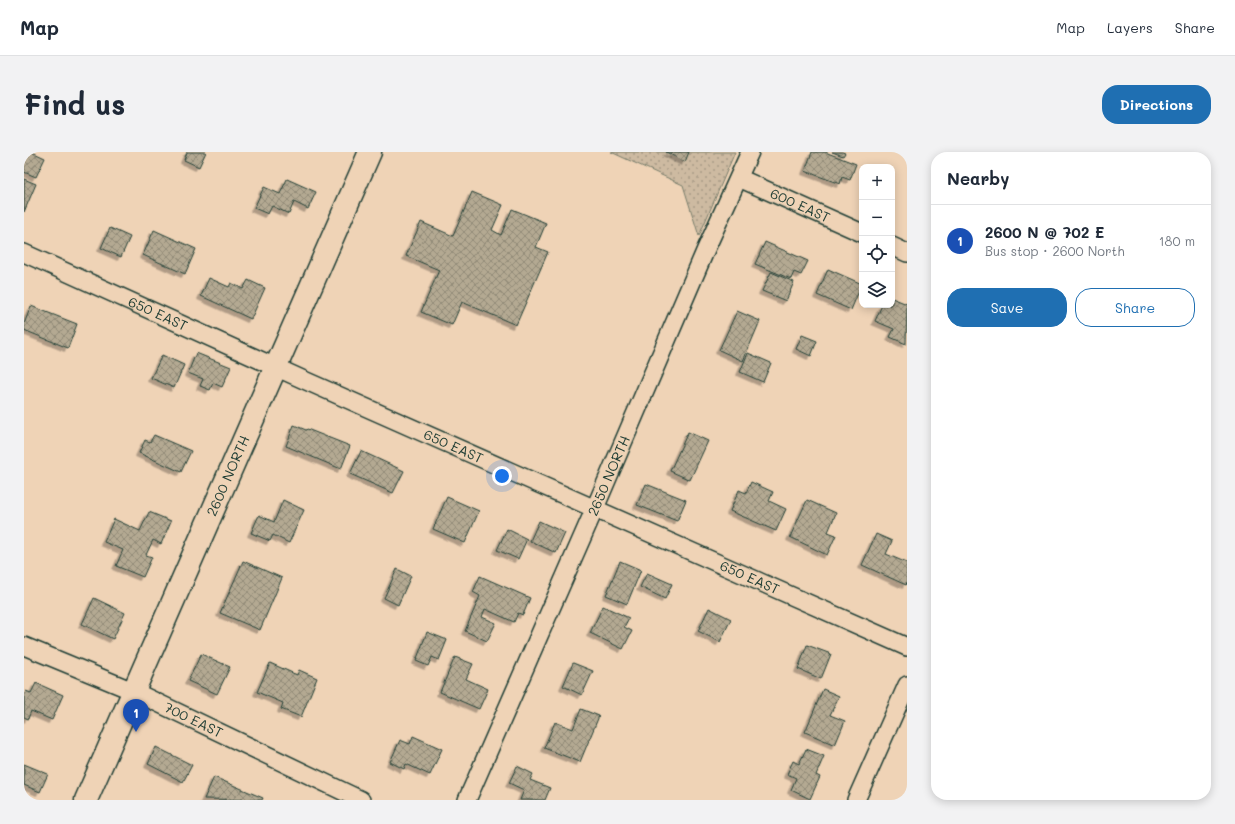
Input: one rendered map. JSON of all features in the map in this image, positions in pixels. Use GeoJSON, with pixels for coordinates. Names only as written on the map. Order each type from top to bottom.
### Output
{"type":"FeatureCollection","features":[{"type":"Feature","properties":{"kind":"main road","name":"2600 NORTH"},"geometry":{"type":"LineString","coordinates":[[86,800],[370,152]]}},
{"type":"Feature","properties":{"kind":"street","name":"2650 NORTH"},"geometry":{"type":"LineString","coordinates":[[467,800],[595,508],[706,249],[750,152]]}},
{"type":"Feature","properties":{"kind":"street","name":"600 EAST"},"geometry":{"type":"LineString","coordinates":[[739,178],[859,232]]}},
{"type":"Feature","properties":{"kind":"street"},"geometry":{"type":"LineString","coordinates":[[895,247],[907,253]]}},
{"type":"Feature","properties":{"kind":"street","name":"650 EAST"},"geometry":{"type":"LineString","coordinates":[[24,253],[276,367],[907,647]]}},
{"type":"Feature","properties":{"kind":"street","name":"700 EAST"},"geometry":{"type":"LineString","coordinates":[[24,646],[133,691],[361,800]]}},
{"type":"Feature","properties":{"kind":"street"},"geometry":{"type":"LineString","coordinates":[[856,800],[907,685]]}},
{"type":"Feature","properties":{"kind":"shaded area"},"geometry":{"type":"Polygon","coordinates":[[[611,152],[735,152],[699,236],[683,185],[611,152]]]}},
{"type":"Feature","properties":{"kind":"building"},"geometry":{"type":"Polygon","coordinates":[[[24,152],[32,152],[45,158],[36,177],[24,172],[24,152]]]}},
{"type":"Feature","properties":{"kind":"building"},"geometry":{"type":"Polygon","coordinates":[[[187,152],[206,152],[199,167],[184,160],[187,152]]]}},
{"type":"Feature","properties":{"kind":"building"},"geometry":{"type":"Polygon","coordinates":[[[666,152],[689,152],[685,162],[666,152]]]}},
{"type":"Feature","properties":{"kind":"building"},"geometry":{"type":"Polygon","coordinates":[[[812,152],[825,152],[856,164],[850,180],[842,177],[840,184],[805,171],[812,152]]]}},
{"type":"Feature","properties":{"kind":"building"},"geometry":{"type":"Polygon","coordinates":[[[832,152],[842,152],[845,153],[843,156],[832,152]]]}},
{"type":"Feature","properties":{"kind":"building"},"geometry":{"type":"Polygon","coordinates":[[[24,179],[36,184],[24,212],[24,179]]]}},
{"type":"Feature","properties":{"kind":"building"},"geometry":{"type":"Polygon","coordinates":[[[287,179],[316,192],[308,209],[294,202],[289,214],[272,206],[268,214],[254,208],[264,187],[280,194],[287,179]]]}},
{"type":"Feature","properties":{"kind":"building"},"geometry":{"type":"Polygon","coordinates":[[[472,192],[503,205],[492,230],[501,235],[512,209],[546,223],[536,247],[548,252],[516,325],[462,302],[452,325],[421,312],[439,270],[406,256],[421,222],[453,236],[472,192]]]}},
{"type":"Feature","properties":{"kind":"building"},"geometry":{"type":"Polygon","coordinates":[[[110,228],[130,237],[121,257],[101,248],[110,228]]]}},
{"type":"Feature","properties":{"kind":"building"},"geometry":{"type":"Polygon","coordinates":[[[154,230],[196,249],[185,274],[143,255],[154,230]]]}},
{"type":"Feature","properties":{"kind":"building"},"geometry":{"type":"Polygon","coordinates":[[[765,242],[808,261],[801,275],[794,272],[791,279],[755,264],[765,242]]]}},
{"type":"Feature","properties":{"kind":"building"},"geometry":{"type":"Polygon","coordinates":[[[828,269],[859,283],[859,291],[851,310],[817,295],[828,269]]]}},
{"type":"Feature","properties":{"kind":"building"},"geometry":{"type":"Polygon","coordinates":[[[771,272],[794,282],[786,301],[762,291],[771,272]]]}},
{"type":"Feature","properties":{"kind":"building"},"geometry":{"type":"Polygon","coordinates":[[[209,278],[229,287],[231,283],[243,289],[248,280],[265,288],[251,319],[201,296],[209,278]]]}},
{"type":"Feature","properties":{"kind":"building"},"geometry":{"type":"Polygon","coordinates":[[[895,299],[907,304],[906,344],[890,337],[894,329],[875,321],[881,308],[895,308],[895,299]]]}},
{"type":"Feature","properties":{"kind":"building"},"geometry":{"type":"Polygon","coordinates":[[[31,306],[77,324],[68,348],[24,330],[24,324],[31,306]]]}},
{"type":"Feature","properties":{"kind":"building"},"geometry":{"type":"Polygon","coordinates":[[[737,311],[760,321],[743,361],[719,350],[737,311]]]}},
{"type":"Feature","properties":{"kind":"building"},"geometry":{"type":"Polygon","coordinates":[[[802,335],[817,341],[811,356],[796,349],[802,335]]]}},
{"type":"Feature","properties":{"kind":"building"},"geometry":{"type":"Polygon","coordinates":[[[196,353],[231,367],[222,387],[213,383],[210,390],[200,386],[203,379],[188,373],[196,353]]]}},
{"type":"Feature","properties":{"kind":"building"},"geometry":{"type":"Polygon","coordinates":[[[748,353],[771,363],[763,382],[740,372],[748,353]]]}},
{"type":"Feature","properties":{"kind":"building"},"geometry":{"type":"Polygon","coordinates":[[[162,355],[184,365],[174,388],[151,378],[162,355]]]}},
{"type":"Feature","properties":{"kind":"building"},"geometry":{"type":"Polygon","coordinates":[[[294,425],[350,446],[341,469],[286,446],[294,425]]]}},
{"type":"Feature","properties":{"kind":"building"},"geometry":{"type":"Polygon","coordinates":[[[688,432],[708,441],[690,480],[670,471],[688,432]]]}},
{"type":"Feature","properties":{"kind":"building"},"geometry":{"type":"Polygon","coordinates":[[[154,435],[191,451],[181,472],[139,453],[145,440],[150,442],[154,435]]]}},
{"type":"Feature","properties":{"kind":"building"},"geometry":{"type":"Polygon","coordinates":[[[361,451],[404,471],[393,493],[350,474],[361,451]]]}},
{"type":"Feature","properties":{"kind":"building"},"geometry":{"type":"Polygon","coordinates":[[[751,482],[773,492],[769,501],[786,509],[776,531],[730,511],[739,490],[746,493],[751,482]]]}},
{"type":"Feature","properties":{"kind":"building"},"geometry":{"type":"Polygon","coordinates":[[[646,484],[686,500],[677,521],[637,505],[646,484]]]}},
{"type":"Feature","properties":{"kind":"building"},"geometry":{"type":"Polygon","coordinates":[[[447,497],[479,511],[465,543],[433,529],[447,497]]]}},
{"type":"Feature","properties":{"kind":"building"},"geometry":{"type":"Polygon","coordinates":[[[283,500],[304,510],[289,543],[273,535],[270,541],[251,533],[259,515],[274,522],[283,500]]]}},
{"type":"Feature","properties":{"kind":"building"},"geometry":{"type":"Polygon","coordinates":[[[807,500],[836,513],[828,532],[836,535],[827,555],[790,537],[807,500]]]}},
{"type":"Feature","properties":{"kind":"building"},"geometry":{"type":"Polygon","coordinates":[[[149,512],[171,521],[161,544],[153,540],[146,555],[152,557],[143,577],[116,566],[123,550],[104,542],[114,519],[140,531],[149,512]]]}},
{"type":"Feature","properties":{"kind":"building"},"geometry":{"type":"Polygon","coordinates":[[[539,521],[565,533],[556,553],[530,541],[539,521]]]}},
{"type":"Feature","properties":{"kind":"building"},"geometry":{"type":"Polygon","coordinates":[[[507,529],[527,539],[518,559],[497,550],[507,529]]]}},
{"type":"Feature","properties":{"kind":"building"},"geometry":{"type":"Polygon","coordinates":[[[876,534],[892,541],[886,554],[907,563],[906,585],[862,565],[876,534]]]}},
{"type":"Feature","properties":{"kind":"building"},"geometry":{"type":"Polygon","coordinates":[[[243,561],[282,578],[260,630],[220,613],[243,561]]]}},
{"type":"Feature","properties":{"kind":"building"},"geometry":{"type":"Polygon","coordinates":[[[620,561],[641,570],[627,604],[606,595],[620,561]]]}},
{"type":"Feature","properties":{"kind":"building"},"geometry":{"type":"Polygon","coordinates":[[[397,569],[411,576],[398,605],[384,598],[397,569]]]}},
{"type":"Feature","properties":{"kind":"building"},"geometry":{"type":"Polygon","coordinates":[[[647,573],[672,584],[665,599],[640,587],[647,573]]]}},
{"type":"Feature","properties":{"kind":"building"},"geometry":{"type":"Polygon","coordinates":[[[480,576],[530,598],[523,615],[518,613],[514,622],[485,609],[482,617],[496,623],[487,641],[465,631],[480,596],[473,592],[480,576]]]}},
{"type":"Feature","properties":{"kind":"building"},"geometry":{"type":"Polygon","coordinates":[[[94,598],[125,613],[113,639],[82,624],[94,598]]]}},
{"type":"Feature","properties":{"kind":"building"},"geometry":{"type":"Polygon","coordinates":[[[603,606],[629,618],[624,627],[632,631],[623,649],[590,633],[603,606]]]}},
{"type":"Feature","properties":{"kind":"building"},"geometry":{"type":"Polygon","coordinates":[[[709,608],[731,619],[720,642],[698,631],[709,608]]]}},
{"type":"Feature","properties":{"kind":"building"},"geometry":{"type":"Polygon","coordinates":[[[427,632],[447,640],[439,660],[432,657],[428,666],[416,661],[427,632]]]}},
{"type":"Feature","properties":{"kind":"building"},"geometry":{"type":"Polygon","coordinates":[[[807,645],[831,654],[821,679],[798,669],[807,645]]]}},
{"type":"Feature","properties":{"kind":"building"},"geometry":{"type":"Polygon","coordinates":[[[201,654],[230,667],[217,694],[188,681],[201,654]]]}},
{"type":"Feature","properties":{"kind":"building"},"geometry":{"type":"Polygon","coordinates":[[[455,657],[473,664],[466,679],[488,689],[479,709],[440,692],[455,657]]]}},
{"type":"Feature","properties":{"kind":"building"},"geometry":{"type":"Polygon","coordinates":[[[270,663],[297,675],[299,670],[317,678],[301,717],[281,709],[283,703],[257,692],[270,663]]]}},
{"type":"Feature","properties":{"kind":"building"},"geometry":{"type":"Polygon","coordinates":[[[573,663],[593,671],[582,695],[563,686],[573,663]]]}},
{"type":"Feature","properties":{"kind":"building"},"geometry":{"type":"Polygon","coordinates":[[[36,683],[63,695],[52,720],[31,711],[28,719],[24,717],[24,696],[26,691],[31,693],[36,683]]]}},
{"type":"Feature","properties":{"kind":"building"},"geometry":{"type":"Polygon","coordinates":[[[823,689],[839,696],[830,715],[845,721],[835,745],[805,732],[823,689]]]}},
{"type":"Feature","properties":{"kind":"building"},"geometry":{"type":"Polygon","coordinates":[[[581,709],[599,716],[580,762],[544,748],[555,722],[573,729],[581,709]]]}},
{"type":"Feature","properties":{"kind":"building"},"geometry":{"type":"Polygon","coordinates":[[[413,736],[442,749],[430,775],[406,764],[404,769],[390,762],[400,740],[410,744],[413,736]]]}},
{"type":"Feature","properties":{"kind":"building"},"geometry":{"type":"Polygon","coordinates":[[[156,747],[192,765],[183,782],[148,764],[156,747]]]}},
{"type":"Feature","properties":{"kind":"building"},"geometry":{"type":"Polygon","coordinates":[[[806,749],[824,756],[816,775],[820,777],[810,799],[791,790],[796,778],[787,774],[793,761],[799,764],[806,749]]]}},
{"type":"Feature","properties":{"kind":"building"},"geometry":{"type":"Polygon","coordinates":[[[24,764],[48,774],[40,792],[24,785],[24,764]]]}},
{"type":"Feature","properties":{"kind":"building"},"geometry":{"type":"Polygon","coordinates":[[[517,766],[533,774],[530,780],[550,788],[545,800],[520,800],[524,790],[509,783],[517,766]]]}},
{"type":"Feature","properties":{"kind":"building"},"geometry":{"type":"Polygon","coordinates":[[[214,777],[263,798],[262,800],[204,799],[214,777]]]}},
{"type":"Feature","properties":{"kind":"place","name":"2600 N @ 702 E"},"geometry":{"type":"Point","coordinates":[136,732]}}]}
